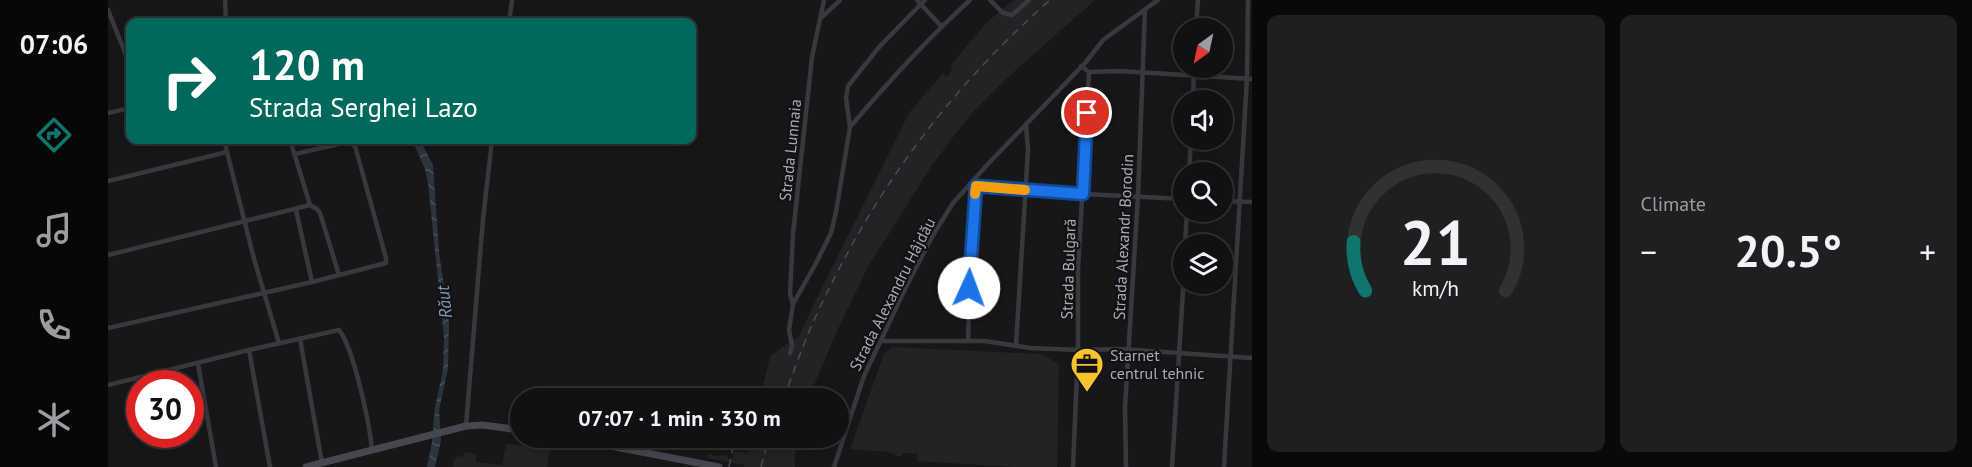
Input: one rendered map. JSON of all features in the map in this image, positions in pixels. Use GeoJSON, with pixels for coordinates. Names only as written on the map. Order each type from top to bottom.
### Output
{"type":"FeatureCollection","features":[{"type":"Feature","properties":{"kind":"main road"},"geometry":{"type":"LineString","coordinates":[[306,467],[466,426],[483,425],[510,429]]}},
{"type":"Feature","properties":{"kind":"main road"},"geometry":{"type":"LineString","coordinates":[[621,448],[719,467]]}},
{"type":"Feature","properties":{"kind":"street"},"geometry":{"type":"LineString","coordinates":[[225,0],[226,18]]}},
{"type":"Feature","properties":{"kind":"street"},"geometry":{"type":"LineString","coordinates":[[510,18],[512,0]]}},
{"type":"Feature","properties":{"kind":"street","name":"Strada Lunnaia"},"geometry":{"type":"LineString","coordinates":[[793,304],[790,294],[799,177],[812,57],[824,0]]}},
{"type":"Feature","properties":{"kind":"street"},"geometry":{"type":"LineString","coordinates":[[821,18],[840,0]]}},
{"type":"Feature","properties":{"kind":"street"},"geometry":{"type":"LineString","coordinates":[[917,0],[923,2],[941,26]]}},
{"type":"Feature","properties":{"kind":"street"},"geometry":{"type":"LineString","coordinates":[[850,127],[897,72],[941,26],[970,0]]}},
{"type":"Feature","properties":{"kind":"street"},"geometry":{"type":"LineString","coordinates":[[990,0],[1003,13],[1012,15],[1029,0]]}},
{"type":"Feature","properties":{"kind":"street","name":"Strada Alexandru Hâjdău"},"geometry":{"type":"LineString","coordinates":[[834,467],[861,384],[897,305],[953,203],[1103,40],[1158,0]]}},
{"type":"Feature","properties":{"kind":"street"},"geometry":{"type":"LineString","coordinates":[[1197,18],[1198,0]]}},
{"type":"Feature","properties":{"kind":"street"},"geometry":{"type":"LineString","coordinates":[[1224,467],[1249,78],[1248,0]]}},
{"type":"Feature","properties":{"kind":"street"},"geometry":{"type":"LineString","coordinates":[[790,353],[792,345],[789,330],[793,304],[831,233],[836,212],[850,127],[846,98],[848,87],[879,46],[923,2]]}},
{"type":"Feature","properties":{"kind":"street","name":"Strada Alexandr Borodin"},"geometry":{"type":"LineString","coordinates":[[1126,467],[1124,414],[1138,196],[1145,9]]}},
{"type":"Feature","properties":{"kind":"street"},"geometry":{"type":"LineString","coordinates":[[108,10],[126,49]]}},
{"type":"Feature","properties":{"kind":"street"},"geometry":{"type":"LineString","coordinates":[[1081,66],[1089,72],[1173,74]]}},
{"type":"Feature","properties":{"kind":"street","name":"Strada Bulgară"},"geometry":{"type":"LineString","coordinates":[[1073,467],[1078,350],[1077,309],[1089,72]]}},
{"type":"Feature","properties":{"kind":"street"},"geometry":{"type":"LineString","coordinates":[[1233,77],[1249,78]]}},
{"type":"Feature","properties":{"kind":"street"},"geometry":{"type":"LineString","coordinates":[[108,113],[126,109]]}},
{"type":"Feature","properties":{"kind":"street"},"geometry":{"type":"LineString","coordinates":[[1016,345],[1029,144],[1026,125]]}},
{"type":"Feature","properties":{"kind":"street"},"geometry":{"type":"LineString","coordinates":[[225,144],[279,343]]}},
{"type":"Feature","properties":{"kind":"street"},"geometry":{"type":"LineString","coordinates":[[291,144],[310,205],[320,213],[339,275]]}},
{"type":"Feature","properties":{"kind":"street"},"geometry":{"type":"LineString","coordinates":[[295,154],[338,144]]}},
{"type":"Feature","properties":{"kind":"street"},"geometry":{"type":"LineString","coordinates":[[108,328],[386,263],[378,225],[355,146],[351,144]]}},
{"type":"Feature","properties":{"kind":"street"},"geometry":{"type":"LineString","coordinates":[[466,426],[492,144]]}},
{"type":"Feature","properties":{"kind":"street"},"geometry":{"type":"LineString","coordinates":[[108,181],[227,152]]}},
{"type":"Feature","properties":{"kind":"street"},"geometry":{"type":"LineString","coordinates":[[969,184],[1083,194],[1173,198]]}},
{"type":"Feature","properties":{"kind":"street"},"geometry":{"type":"LineString","coordinates":[[968,340],[976,186]]}},
{"type":"Feature","properties":{"kind":"street"},"geometry":{"type":"LineString","coordinates":[[1233,202],[1252,202]]}},
{"type":"Feature","properties":{"kind":"street"},"geometry":{"type":"LineString","coordinates":[[108,255],[310,205]]}},
{"type":"Feature","properties":{"kind":"street"},"geometry":{"type":"LineString","coordinates":[[296,210],[312,282]]}},
{"type":"Feature","properties":{"kind":"street"},"geometry":{"type":"LineString","coordinates":[[1172,467],[1183,294]]}},
{"type":"Feature","properties":{"kind":"street"},"geometry":{"type":"LineString","coordinates":[[108,385],[339,330],[346,343],[357,379],[372,451]]}},
{"type":"Feature","properties":{"kind":"street"},"geometry":{"type":"LineString","coordinates":[[300,339],[322,463]]}},
{"type":"Feature","properties":{"kind":"street"},"geometry":{"type":"LineString","coordinates":[[881,341],[968,340],[1030,348],[1129,350],[1252,358]]}},
{"type":"Feature","properties":{"kind":"street"},"geometry":{"type":"LineString","coordinates":[[249,350],[270,467]]}},
{"type":"Feature","properties":{"kind":"street"},"geometry":{"type":"LineString","coordinates":[[198,364],[216,467]]}},
{"type":"Feature","properties":{"kind":"shaded area"},"geometry":{"type":"Polygon","coordinates":[[[1013,0],[1095,0],[1006,79],[971,114],[932,165],[868,267],[813,388],[763,388],[770,356],[799,336],[909,113],[943,73],[946,77],[952,71],[950,70],[953,68],[951,65],[986,23],[1013,0]]]}},
{"type":"Feature","properties":{"kind":"shaded area"},"geometry":{"type":"Polygon","coordinates":[[[892,347],[1041,354],[1059,364],[1057,467],[1013,467],[917,461],[917,453],[902,453],[901,456],[895,456],[890,452],[850,449],[884,354],[892,347]]]}},
{"type":"Feature","properties":{"kind":"shaded area"},"geometry":{"type":"Polygon","coordinates":[[[506,444],[510,444],[510,448],[550,448],[547,467],[453,467],[454,459],[457,459],[457,456],[463,457],[464,452],[476,454],[476,462],[502,465],[506,444]]]}},
{"type":"Feature","properties":{"kind":"shaded area"},"geometry":{"type":"Polygon","coordinates":[[[749,448],[795,448],[795,467],[744,467],[744,465],[707,458],[708,453],[715,456],[728,455],[727,458],[732,459],[734,451],[748,453],[749,448]]]}},
{"type":"Feature","properties":{"kind":"water","name":"Răut"},"geometry":{"type":"Polygon","coordinates":[[[414,144],[422,144],[433,165],[439,252],[449,323],[448,368],[439,410],[441,440],[435,467],[427,467],[435,407],[443,371],[444,337],[425,169],[414,144]]]}},
{"type":"Feature","properties":{"kind":"railway"},"geometry":{"type":"LineString","coordinates":[[787,388],[811,328],[837,272],[887,186],[945,108],[1012,35],[1050,0]]}},
{"type":"Feature","properties":{"kind":"railway"},"geometry":{"type":"LineString","coordinates":[[729,467],[733,448]]}},
{"type":"Feature","properties":{"kind":"railway"},"geometry":{"type":"LineString","coordinates":[[761,467],[766,448]]}},
{"type":"Feature","properties":{"kind":"slow traffic"},"geometry":{"type":"LineString","coordinates":[[975,194],[976,186],[1025,190]]}},
{"type":"Feature","properties":{"kind":"place","name":"Starnet centrul tehnic"},"geometry":{"type":"Point","coordinates":[1087,393]}},
{"type":"Feature","properties":{"kind":"route"},"geometry":{"type":"LineString","coordinates":[[969,288],[976,186],[1083,194],[1087,113]]}}]}
